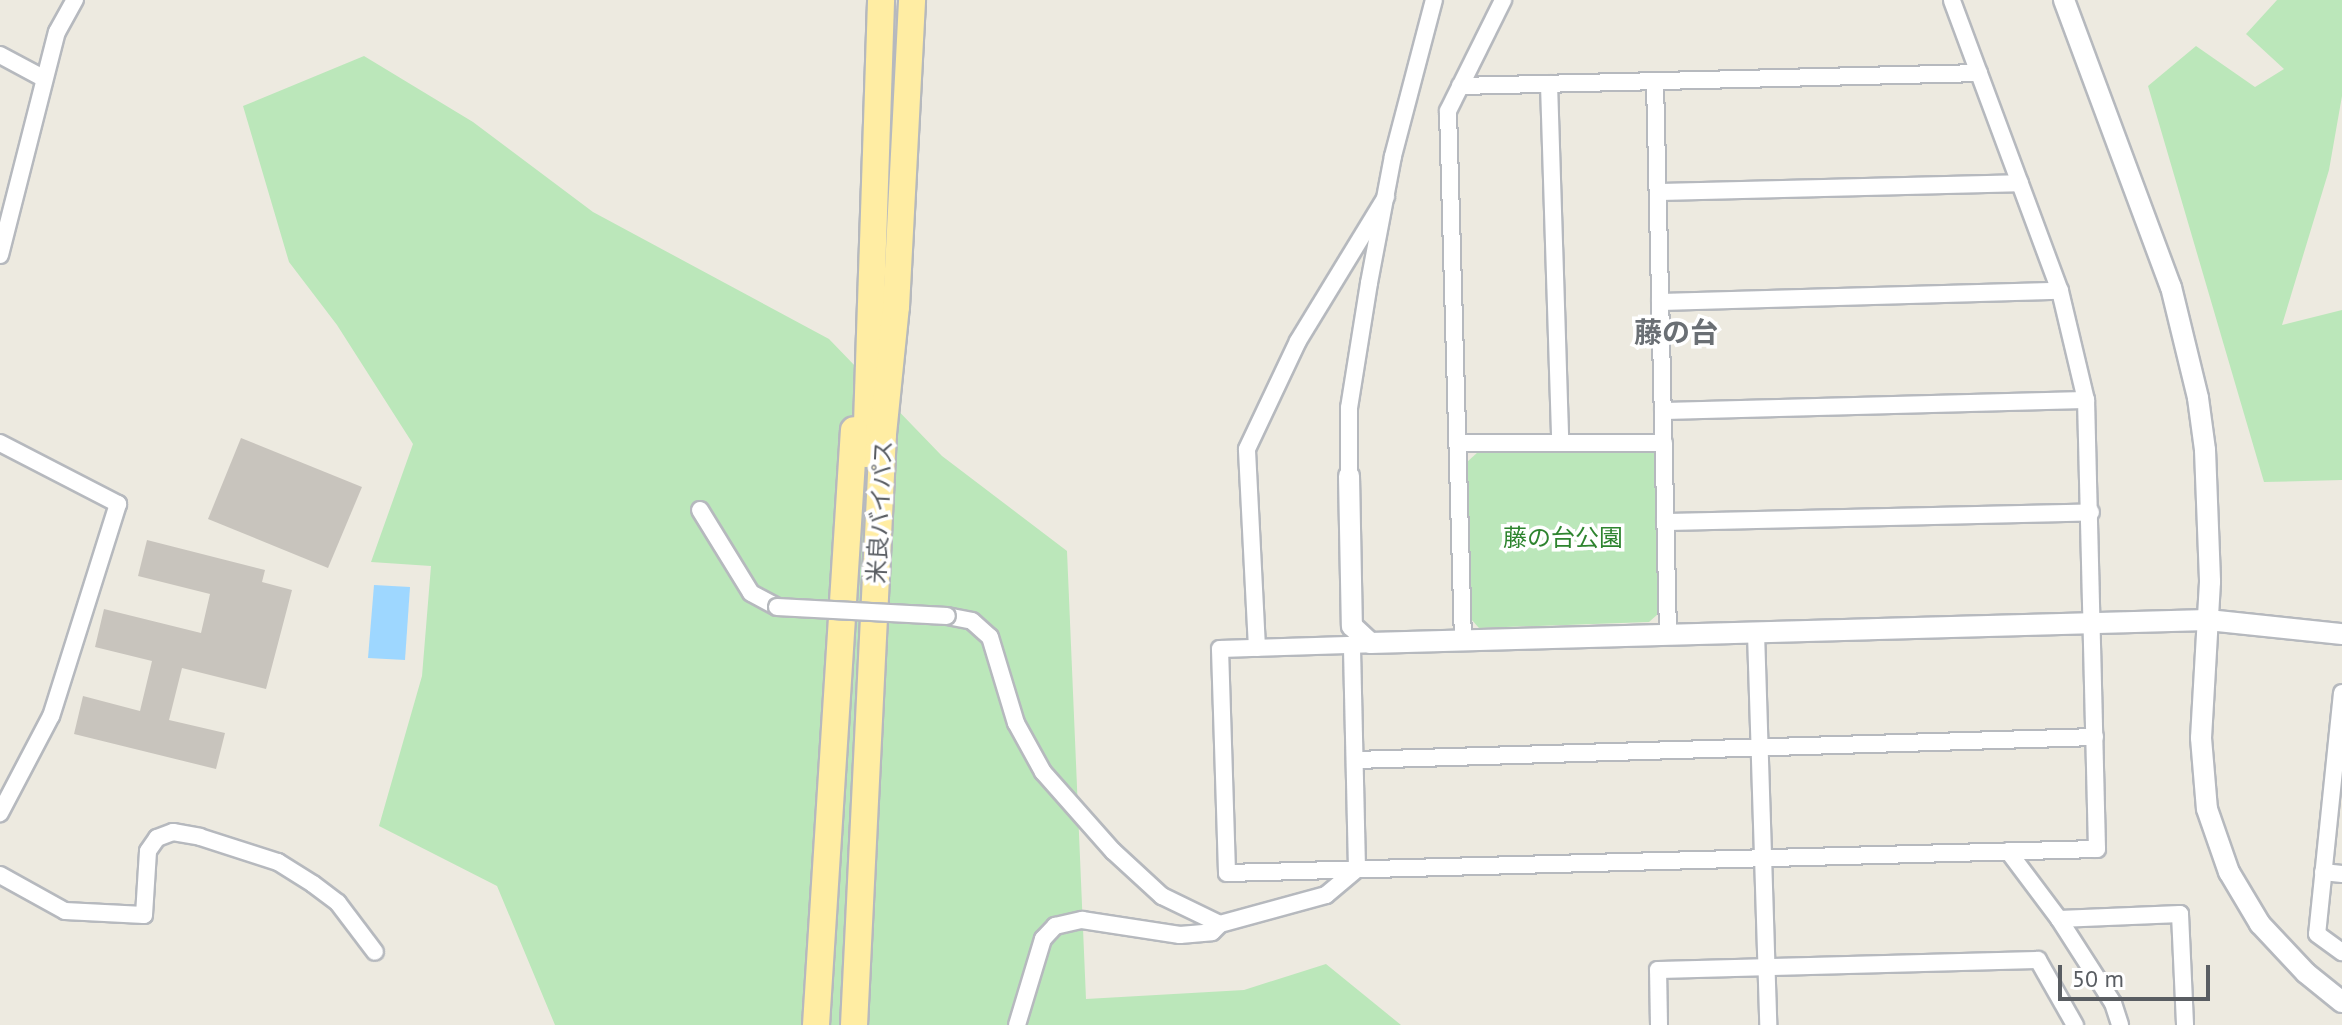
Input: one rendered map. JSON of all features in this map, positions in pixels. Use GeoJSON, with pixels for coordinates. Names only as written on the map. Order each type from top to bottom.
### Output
{"type":"FeatureCollection","features":[{"type":"Feature","properties":{"kind":"main road","name":"米良バイパス"},"geometry":{"type":"LineString","coordinates":[[843,1025],[863,558],[868,307],[881,0]]}},
{"type":"Feature","properties":{"kind":"main road","name":"米良バイパス"},"geometry":{"type":"LineString","coordinates":[[854,1025],[877,558],[896,307],[912,0]]}},
{"type":"Feature","properties":{"kind":"main road"},"geometry":{"type":"LineString","coordinates":[[816,1025],[838,636],[868,307]]}},
{"type":"Feature","properties":{"kind":"main road"},"geometry":{"type":"LineString","coordinates":[[873,1025],[896,434],[896,307]]}},
{"type":"Feature","properties":{"kind":"street"},"geometry":{"type":"LineString","coordinates":[[0,255],[43,78],[57,32],[75,0]]}},
{"type":"Feature","properties":{"kind":"street"},"geometry":{"type":"LineString","coordinates":[[1385,644],[1363,641],[1352,626],[1349,408],[1386,197],[1434,0]]}},
{"type":"Feature","properties":{"kind":"street"},"geometry":{"type":"LineString","coordinates":[[1463,641],[1448,111],[1503,0]]}},
{"type":"Feature","properties":{"kind":"street"},"geometry":{"type":"LineString","coordinates":[[1952,0],[2060,291],[2086,400],[2094,623],[2097,849],[1227,873],[1220,649],[1463,641],[1756,633],[2094,623],[2208,620],[2342,634]]}},
{"type":"Feature","properties":{"kind":"street"},"geometry":{"type":"LineString","coordinates":[[2064,0],[2148,219],[2187,344],[2205,450],[2208,620],[2201,738],[2205,795],[2229,872],[2260,924],[2306,973],[2342,1002]]}},
{"type":"Feature","properties":{"kind":"street"},"geometry":{"type":"LineString","coordinates":[[0,55],[43,78]]}},
{"type":"Feature","properties":{"kind":"street"},"geometry":{"type":"LineString","coordinates":[[1460,86],[1979,73]]}},
{"type":"Feature","properties":{"kind":"street"},"geometry":{"type":"LineString","coordinates":[[1655,82],[1668,635]]}},
{"type":"Feature","properties":{"kind":"street"},"geometry":{"type":"LineString","coordinates":[[1549,84],[1560,442]]}},
{"type":"Feature","properties":{"kind":"street"},"geometry":{"type":"LineString","coordinates":[[1658,192],[2020,183]]}},
{"type":"Feature","properties":{"kind":"street"},"geometry":{"type":"LineString","coordinates":[[1257,648],[1247,449],[1298,341],[1386,197]]}},
{"type":"Feature","properties":{"kind":"street"},"geometry":{"type":"LineString","coordinates":[[1660,302],[2060,291]]}},
{"type":"Feature","properties":{"kind":"street"},"geometry":{"type":"LineString","coordinates":[[1663,411],[2086,400]]}},
{"type":"Feature","properties":{"kind":"street"},"geometry":{"type":"LineString","coordinates":[[0,443],[118,504],[51,716],[0,813]]}},
{"type":"Feature","properties":{"kind":"street"},"geometry":{"type":"LineString","coordinates":[[1457,443],[1664,443]]}},
{"type":"Feature","properties":{"kind":"street"},"geometry":{"type":"LineString","coordinates":[[700,510],[751,593],[777,607],[947,616],[972,621],[990,637],[1016,723],[1043,772],[1113,851],[1162,896],[1220,924]]}},
{"type":"Feature","properties":{"kind":"street"},"geometry":{"type":"LineString","coordinates":[[1665,522],[2091,512]]}},
{"type":"Feature","properties":{"kind":"street"},"geometry":{"type":"LineString","coordinates":[[1756,633],[1768,1025]]}},
{"type":"Feature","properties":{"kind":"street"},"geometry":{"type":"LineString","coordinates":[[1352,645],[1357,869]]}},
{"type":"Feature","properties":{"kind":"street"},"geometry":{"type":"LineString","coordinates":[[2342,693],[2339,757],[2317,934],[2342,952]]}},
{"type":"Feature","properties":{"kind":"street"},"geometry":{"type":"LineString","coordinates":[[1355,760],[2095,737]]}},
{"type":"Feature","properties":{"kind":"street"},"geometry":{"type":"LineString","coordinates":[[0,875],[65,911],[144,915],[148,851],[157,838],[173,832],[200,837],[278,862],[313,884],[338,903],[375,952]]}},
{"type":"Feature","properties":{"kind":"street"},"geometry":{"type":"LineString","coordinates":[[2008,851],[2059,919],[2113,1003],[2120,1025]]}},
{"type":"Feature","properties":{"kind":"street"},"geometry":{"type":"LineString","coordinates":[[1017,1025],[1043,939],[1055,926],[1082,920],[1180,935],[1212,932],[1220,924],[1326,895],[1357,869]]}},
{"type":"Feature","properties":{"kind":"street"},"geometry":{"type":"LineString","coordinates":[[2323,872],[2342,874]]}},
{"type":"Feature","properties":{"kind":"street"},"geometry":{"type":"LineString","coordinates":[[2059,919],[2180,914],[2185,1025]]}},
{"type":"Feature","properties":{"kind":"street"},"geometry":{"type":"LineString","coordinates":[[1659,1025],[1658,970],[2038,960],[2075,1025]]}},
{"type":"Feature","properties":{"kind":"green space"},"geometry":{"type":"Polygon","coordinates":[[[2277,0],[2342,0],[2342,96],[2329,170],[2282,325],[2342,310],[2342,480],[2264,482],[2148,86],[2196,46],[2255,87],[2284,69],[2246,34],[2277,0]]]}},
{"type":"Feature","properties":{"kind":"green space"},"geometry":{"type":"Polygon","coordinates":[[[364,56],[473,122],[593,212],[829,339],[942,456],[1067,551],[1086,999],[1244,990],[1326,964],[1401,1025],[555,1025],[497,886],[379,826],[422,676],[431,566],[371,562],[413,444],[337,325],[289,262],[243,106],[364,56]]]}},
{"type":"Feature","properties":{"kind":"green space","name":"藤の台公園"},"geometry":{"type":"Polygon","coordinates":[[[1654,449],[1658,614],[1649,622],[1479,628],[1471,619],[1467,462],[1478,452],[1654,449]]]}},
{"type":"Feature","properties":{"kind":"water"},"geometry":{"type":"Polygon","coordinates":[[[374,585],[410,587],[405,660],[368,658],[374,585]]]}},
{"type":"Feature","properties":{"kind":"building"},"geometry":{"type":"Polygon","coordinates":[[[241,438],[362,487],[328,568],[208,519],[241,438]]]}},
{"type":"Feature","properties":{"kind":"building"},"geometry":{"type":"Polygon","coordinates":[[[147,540],[265,570],[262,582],[292,590],[266,689],[182,668],[169,720],[225,733],[216,769],[74,734],[83,696],[140,711],[152,661],[95,647],[104,609],[201,633],[210,594],[138,576],[147,540]]]}},
{"type":"Feature","properties":{"kind":"district","name":"藤の台"},"geometry":{"type":"Point","coordinates":[1676,332]}}]}
